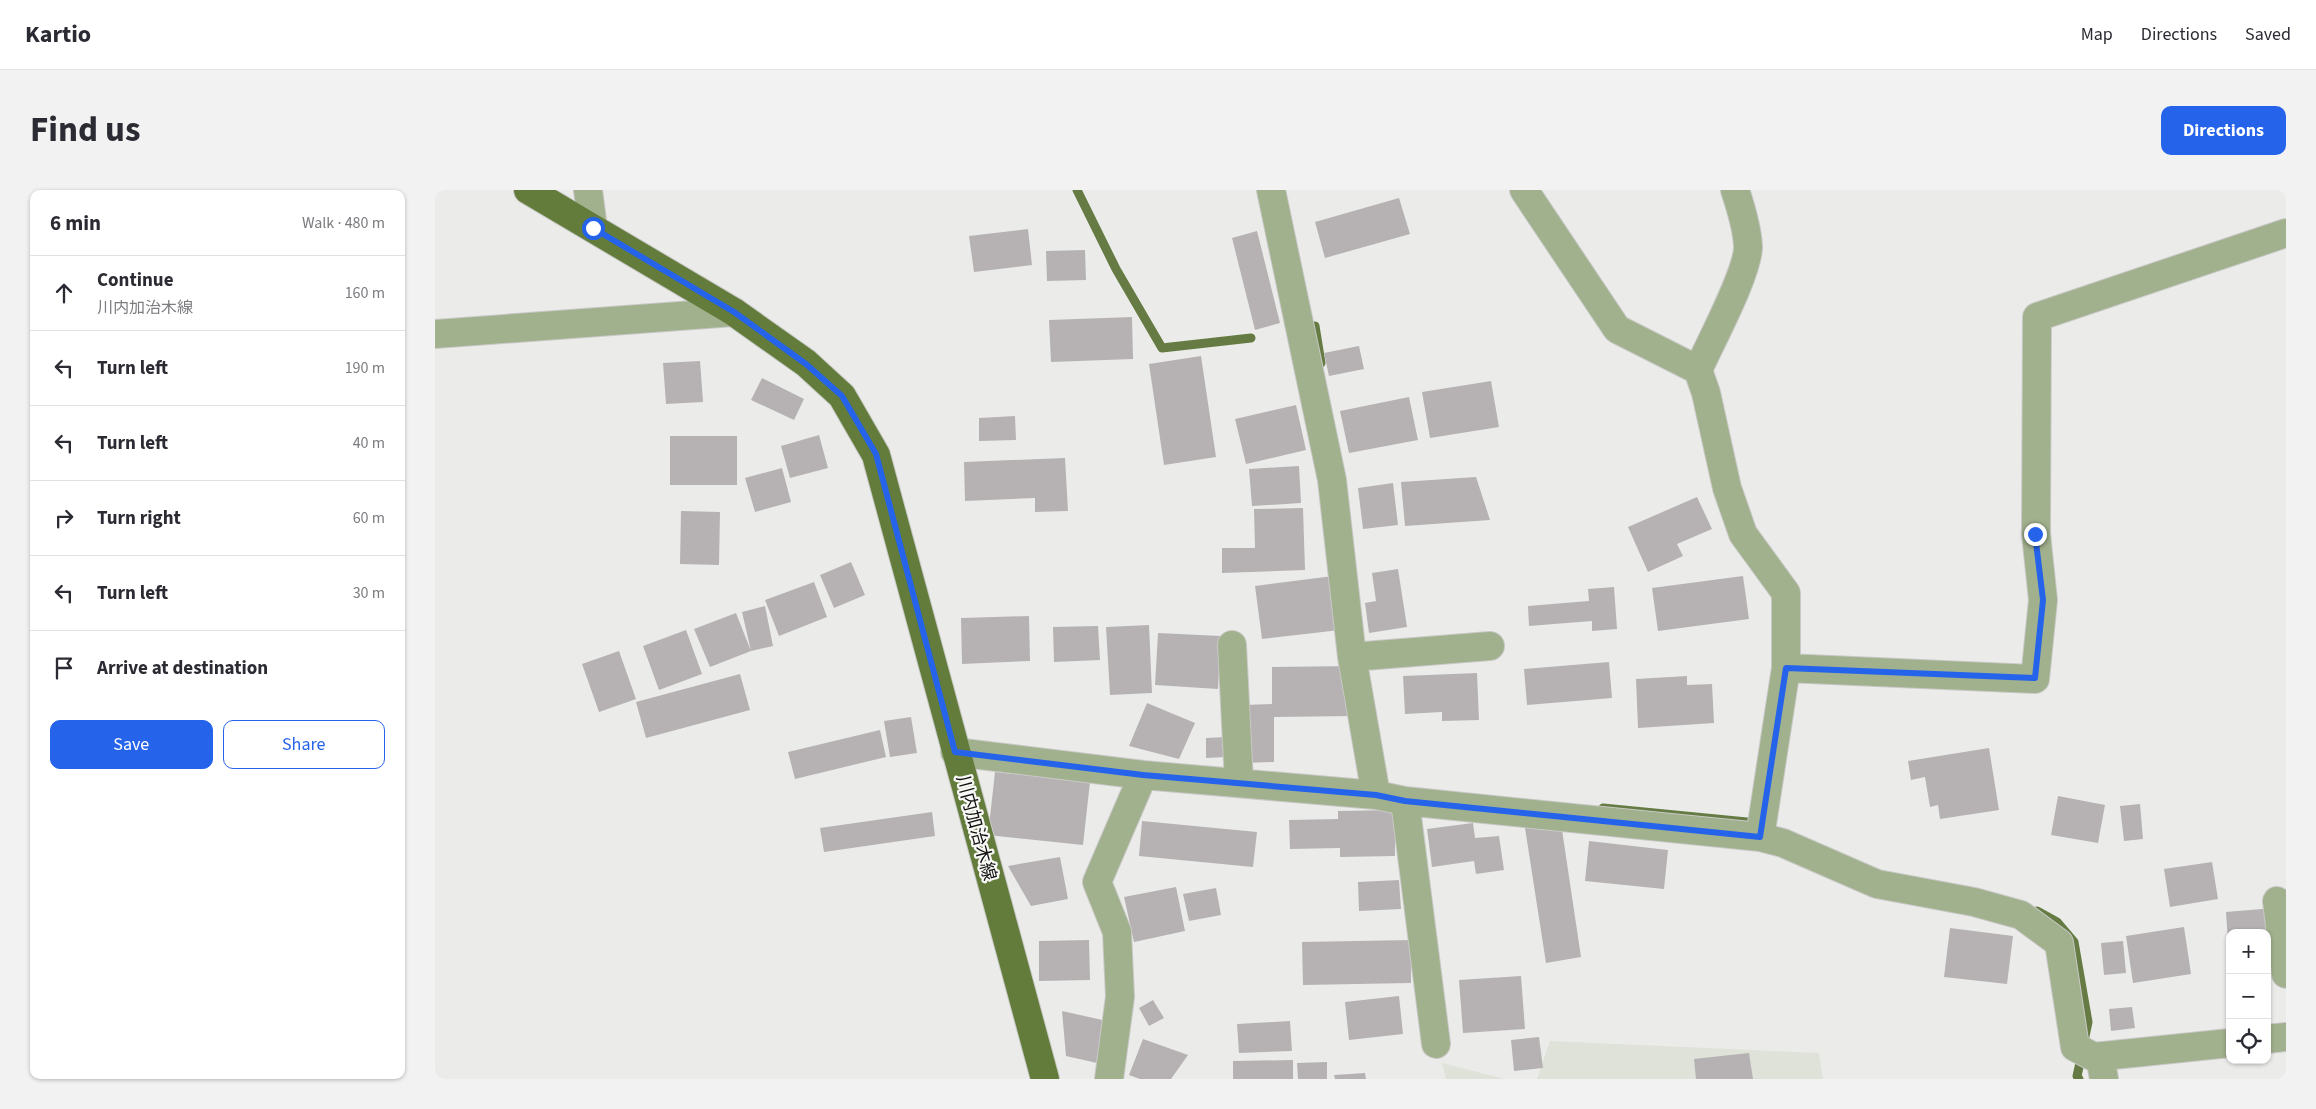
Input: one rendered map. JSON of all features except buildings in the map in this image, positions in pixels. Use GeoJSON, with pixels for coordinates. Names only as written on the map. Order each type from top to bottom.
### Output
{"type":"FeatureCollection","features":[{"type":"Feature","properties":{"kind":"main road","name":"川内加治木線"},"geometry":{"type":"LineString","coordinates":[[528,190],[734,312],[806,364],[842,396],[876,454],[955,752],[1045,1079]]}},
{"type":"Feature","properties":{"kind":"street"},"geometry":{"type":"LineString","coordinates":[[588,190],[593,228]]}},
{"type":"Feature","properties":{"kind":"street"},"geometry":{"type":"LineString","coordinates":[[1271,190],[1332,480],[1353,657],[1376,795]]}},
{"type":"Feature","properties":{"kind":"street"},"geometry":{"type":"LineString","coordinates":[[1524,190],[1532,198],[1617,329],[1698,370]]}},
{"type":"Feature","properties":{"kind":"street"},"geometry":{"type":"LineString","coordinates":[[1735,190],[1745,221],[1748,248],[1740,278],[1698,370],[1706,393],[1727,488],[1743,534],[1786,594],[1786,668],[1762,826]]}},
{"type":"Feature","properties":{"kind":"street"},"geometry":{"type":"LineString","coordinates":[[1786,668],[2035,678],[2043,600],[2035,534],[2037,317],[2286,233]]}},
{"type":"Feature","properties":{"kind":"street"},"geometry":{"type":"LineString","coordinates":[[435,334],[734,312]]}},
{"type":"Feature","properties":{"kind":"street"},"geometry":{"type":"LineString","coordinates":[[1231,645],[1239,782]]}},
{"type":"Feature","properties":{"kind":"street"},"geometry":{"type":"LineString","coordinates":[[1353,657],[1490,646]]}},
{"type":"Feature","properties":{"kind":"street"},"geometry":{"type":"LineString","coordinates":[[955,752],[1143,775],[1376,795],[1405,801],[1762,826],[1783,842],[1877,884],[1974,902],[2021,916],[2059,943],[2093,1060],[2226,1043]]}},
{"type":"Feature","properties":{"kind":"street"},"geometry":{"type":"LineString","coordinates":[[1109,1079],[1120,997],[1117,932],[1097,882],[1143,775]]}},
{"type":"Feature","properties":{"kind":"street"},"geometry":{"type":"LineString","coordinates":[[1405,801],[1436,1044]]}},
{"type":"Feature","properties":{"kind":"street"},"geometry":{"type":"LineString","coordinates":[[2277,901],[2286,974]]}},
{"type":"Feature","properties":{"kind":"street"},"geometry":{"type":"LineString","coordinates":[[2271,1039],[2286,1037]]}},
{"type":"Feature","properties":{"kind":"shaded area"},"geometry":{"type":"Polygon","coordinates":[[[1550,1041],[1819,1053],[1823,1079],[1537,1079],[1550,1041]]]}},
{"type":"Feature","properties":{"kind":"shaded area"},"geometry":{"type":"Polygon","coordinates":[[[1442,1063],[1505,1079],[1446,1079],[1442,1063]]]}},
{"type":"Feature","properties":{"kind":"waterway"},"geometry":{"type":"LineString","coordinates":[[1077,190],[1116,269],[1162,348],[1251,338]]}},
{"type":"Feature","properties":{"kind":"waterway"},"geometry":{"type":"LineString","coordinates":[[1315,326],[1321,363]]}},
{"type":"Feature","properties":{"kind":"waterway"},"geometry":{"type":"LineString","coordinates":[[1603,808],[1747,822]]}},
{"type":"Feature","properties":{"kind":"waterway"},"geometry":{"type":"LineString","coordinates":[[2037,911],[2057,922],[2074,942],[2088,1022],[2084,1041]]}},
{"type":"Feature","properties":{"kind":"waterway"},"geometry":{"type":"LineString","coordinates":[[2079,1079],[2077,1076],[2082,1054]]}},
{"type":"Feature","properties":{"kind":"route"},"geometry":{"type":"LineString","coordinates":[[593,228],[734,312],[806,364],[842,396],[876,454],[955,752],[1143,775],[1376,795],[1405,801],[1760,837],[1786,668],[2035,678],[2043,600],[2035,534]]}}]}
